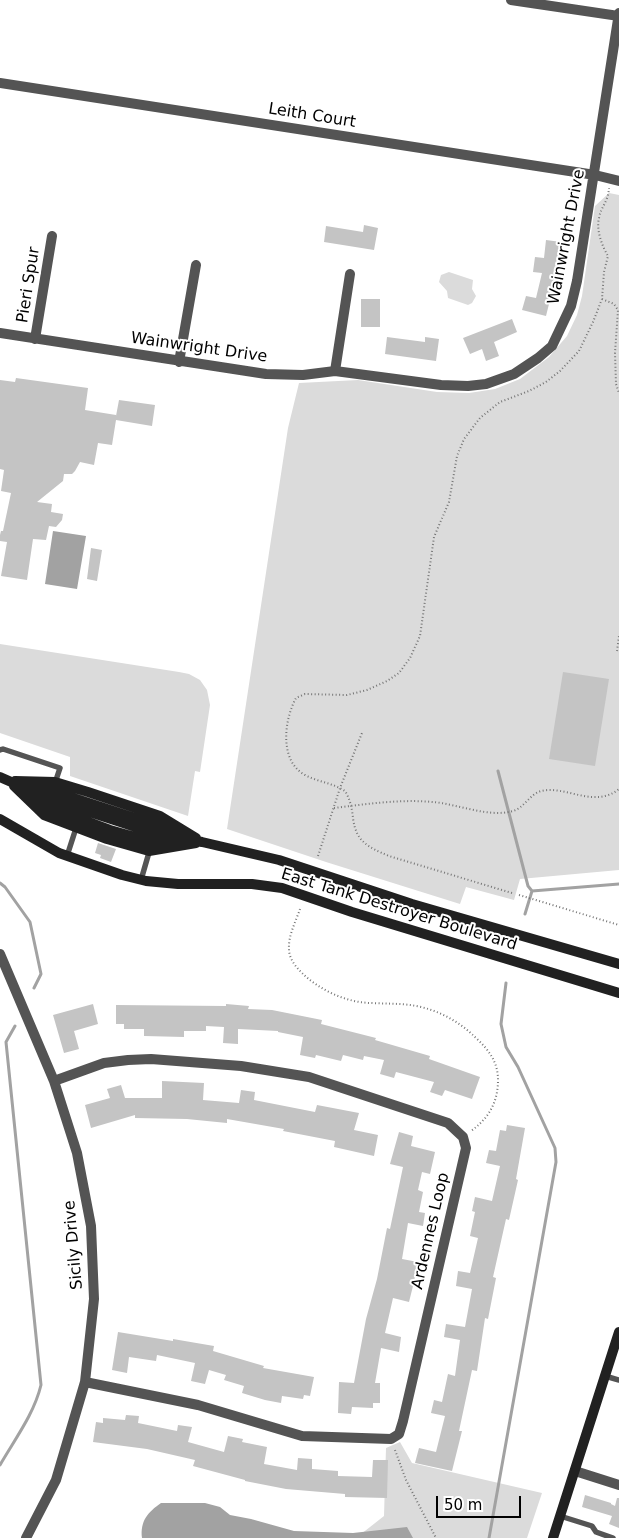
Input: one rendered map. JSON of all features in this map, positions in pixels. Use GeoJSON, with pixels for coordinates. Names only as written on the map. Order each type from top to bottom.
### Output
{"type":"FeatureCollection","features":[{"type":"Feature","properties":{"kind":"street"},"geometry":{"type":"LineString","coordinates":[[511,0],[619,15]]}},
{"type":"Feature","properties":{"kind":"street","name":"Wainwright Drive"},"geometry":{"type":"LineString","coordinates":[[0,333],[266,374],[303,375],[335,371],[441,385],[468,386],[486,384],[514,374],[552,346],[571,306],[595,175],[619,15]]}},
{"type":"Feature","properties":{"kind":"street","name":"Leith Court"},"geometry":{"type":"LineString","coordinates":[[0,83],[595,175],[614,180]]}},
{"type":"Feature","properties":{"kind":"street","name":"Pieri Spur"},"geometry":{"type":"LineString","coordinates":[[35,339],[52,236]]}},
{"type":"Feature","properties":{"kind":"street"},"geometry":{"type":"LineString","coordinates":[[179,362],[196,265]]}},
{"type":"Feature","properties":{"kind":"street"},"geometry":{"type":"LineString","coordinates":[[335,371],[350,274]]}},
{"type":"Feature","properties":{"kind":"street"},"geometry":{"type":"LineString","coordinates":[[4,779],[50,799],[154,833],[202,842]]}},
{"type":"Feature","properties":{"kind":"street"},"geometry":{"type":"LineString","coordinates":[[4,779],[50,799],[154,833],[202,842]]}},
{"type":"Feature","properties":{"kind":"street"},"geometry":{"type":"LineString","coordinates":[[4,779],[50,799],[82,810],[106,839],[154,833]]}},
{"type":"Feature","properties":{"kind":"street","name":"East Tank Destroyer Boulevard"},"geometry":{"type":"LineString","coordinates":[[0,819],[67,856],[122,875],[141,880],[178,884],[252,884],[282,888],[352,912],[619,993]]}},
{"type":"Feature","properties":{"kind":"street","name":"East Tank Destroyer Boulevard"},"geometry":{"type":"LineString","coordinates":[[154,833],[280,860],[412,904],[619,964]]}},
{"type":"Feature","properties":{"kind":"street","name":"Sicily Drive"},"geometry":{"type":"LineString","coordinates":[[0,954],[4,973],[54,1080],[78,1153],[91,1226],[94,1299],[85,1382],[56,1480],[26,1538]]}},
{"type":"Feature","properties":{"kind":"street"},"geometry":{"type":"LineString","coordinates":[[54,1080],[104,1063],[128,1060],[151,1059],[241,1066],[309,1077],[448,1123],[463,1137]]}},
{"type":"Feature","properties":{"kind":"street","name":"Ardennes Loop"},"geometry":{"type":"LineString","coordinates":[[391,1439],[398,1434],[405,1411],[466,1148],[463,1137]]}},
{"type":"Feature","properties":{"kind":"street"},"geometry":{"type":"LineString","coordinates":[[554,1538],[605,1376],[617,1345],[619,1332]]}},
{"type":"Feature","properties":{"kind":"street"},"geometry":{"type":"LineString","coordinates":[[85,1382],[198,1405],[302,1436],[391,1439]]}},
{"type":"Feature","properties":{"kind":"street"},"geometry":{"type":"LineString","coordinates":[[575,1471],[619,1485]]}},
{"type":"Feature","properties":{"kind":"lane"},"geometry":{"type":"LineString","coordinates":[[0,750],[3,749],[60,768],[50,799]]}},
{"type":"Feature","properties":{"kind":"lane"},"geometry":{"type":"LineString","coordinates":[[67,856],[82,810]]}},
{"type":"Feature","properties":{"kind":"lane"},"geometry":{"type":"LineString","coordinates":[[141,880],[154,833]]}},
{"type":"Feature","properties":{"kind":"lane"},"geometry":{"type":"LineString","coordinates":[[605,1376],[619,1380]]}},
{"type":"Feature","properties":{"kind":"lane"},"geometry":{"type":"LineString","coordinates":[[560,1516],[592,1526],[596,1532],[613,1538]]}},
{"type":"Feature","properties":{"kind":"path"},"geometry":{"type":"LineString","coordinates":[[512,893],[389,856],[371,848],[362,841],[357,833],[352,806],[348,796],[340,788],[305,775],[294,768],[287,754],[287,729],[291,708],[296,698],[306,694],[347,695],[367,690],[399,673],[410,658],[420,636],[434,537],[449,502],[455,465],[464,439],[480,418],[500,402],[529,391],[546,382],[560,371],[579,351],[593,322],[602,299],[604,272],[608,256],[601,244],[598,218],[614,180]]}},
{"type":"Feature","properties":{"kind":"path"},"geometry":{"type":"LineString","coordinates":[[602,299],[614,304],[618,310],[615,353],[616,384],[619,393]]}},
{"type":"Feature","properties":{"kind":"path"},"geometry":{"type":"LineString","coordinates":[[617,651],[619,636]]}},
{"type":"Feature","properties":{"kind":"path"},"geometry":{"type":"LineString","coordinates":[[318,856],[340,788],[362,733]]}},
{"type":"Feature","properties":{"kind":"path"},"geometry":{"type":"LineString","coordinates":[[334,808],[394,800],[411,800],[435,802],[484,812],[513,811],[523,806],[539,792],[550,791],[595,798],[607,796],[619,789]]}},
{"type":"Feature","properties":{"kind":"path"},"geometry":{"type":"LineString","coordinates":[[519,895],[619,925]]}},
{"type":"Feature","properties":{"kind":"path"},"geometry":{"type":"LineString","coordinates":[[300,909],[288,948],[295,966],[310,980],[328,991],[356,1001],[396,1003],[432,1010],[462,1026],[491,1053],[497,1066],[498,1079],[494,1105],[490,1113],[478,1126],[463,1137]]}},
{"type":"Feature","properties":{"kind":"path"},"geometry":{"type":"LineString","coordinates":[[391,1439],[406,1480],[436,1538]]}},
{"type":"Feature","properties":{"kind":"shaded area"},"geometry":{"type":"Polygon","coordinates":[[[609,193],[619,195],[619,870],[520,879],[514,900],[466,887],[460,904],[227,829],[288,428],[299,383],[358,380],[437,392],[469,393],[495,389],[520,379],[549,357],[567,336],[577,315],[582,296],[595,206],[609,193]]]}},
{"type":"Feature","properties":{"kind":"shaded area"},"geometry":{"type":"Polygon","coordinates":[[[449,272],[473,280],[472,289],[476,296],[472,303],[468,305],[448,298],[447,291],[439,282],[441,275],[449,272]]]}},
{"type":"Feature","properties":{"kind":"shaded area"},"geometry":{"type":"Polygon","coordinates":[[[53,531],[86,536],[77,589],[45,584],[53,531]]]}},
{"type":"Feature","properties":{"kind":"shaded area"},"geometry":{"type":"Polygon","coordinates":[[[0,644],[179,672],[189,674],[200,680],[207,690],[210,705],[200,772],[195,771],[188,816],[70,776],[70,757],[0,733],[0,644]]]}},
{"type":"Feature","properties":{"kind":"shaded area"},"geometry":{"type":"Polygon","coordinates":[[[400,1442],[412,1463],[542,1493],[527,1538],[356,1538],[384,1516],[386,1448],[400,1442]]]}},
{"type":"Feature","properties":{"kind":"shaded area"},"geometry":{"type":"Polygon","coordinates":[[[161,1503],[205,1503],[220,1507],[230,1515],[294,1531],[353,1533],[407,1527],[413,1538],[142,1538],[142,1527],[146,1517],[161,1503]]]}},
{"type":"Feature","properties":{"kind":"building"},"geometry":{"type":"Polygon","coordinates":[[[364,225],[378,228],[374,250],[324,242],[326,226],[363,232],[364,225]]]}},
{"type":"Feature","properties":{"kind":"building"},"geometry":{"type":"Polygon","coordinates":[[[546,240],[561,242],[556,276],[546,316],[522,310],[526,296],[536,298],[542,273],[533,272],[535,257],[544,258],[546,240]]]}},
{"type":"Feature","properties":{"kind":"building"},"geometry":{"type":"Polygon","coordinates":[[[361,299],[380,299],[380,327],[361,327],[361,299]]]}},
{"type":"Feature","properties":{"kind":"building"},"geometry":{"type":"Polygon","coordinates":[[[512,319],[517,332],[494,342],[499,356],[486,361],[482,349],[470,354],[463,338],[512,319]]]}},
{"type":"Feature","properties":{"kind":"building"},"geometry":{"type":"Polygon","coordinates":[[[387,337],[425,342],[425,337],[439,339],[436,361],[385,354],[387,337]]]}},
{"type":"Feature","properties":{"kind":"building"},"geometry":{"type":"Polygon","coordinates":[[[16,378],[88,388],[85,410],[116,416],[119,400],[155,405],[152,426],[116,420],[112,445],[98,443],[94,465],[80,462],[72,474],[64,474],[63,481],[37,502],[52,504],[51,512],[63,514],[62,520],[56,527],[49,526],[46,540],[33,539],[27,580],[1,576],[7,542],[0,541],[0,535],[1,531],[3,531],[11,493],[1,491],[4,470],[0,469],[0,380],[15,382],[16,378]]]}},
{"type":"Feature","properties":{"kind":"building"},"geometry":{"type":"Polygon","coordinates":[[[91,548],[102,550],[97,581],[87,579],[91,548]]]}},
{"type":"Feature","properties":{"kind":"building"},"geometry":{"type":"Polygon","coordinates":[[[563,672],[609,679],[595,766],[549,759],[563,672]]]}},
{"type":"Feature","properties":{"kind":"building"},"geometry":{"type":"Polygon","coordinates":[[[98,843],[116,849],[111,862],[100,858],[101,855],[95,853],[98,843]]]}},
{"type":"Feature","properties":{"kind":"building"},"geometry":{"type":"Polygon","coordinates":[[[93,1004],[98,1024],[74,1031],[79,1049],[64,1053],[53,1015],[93,1004]]]}},
{"type":"Feature","properties":{"kind":"building"},"geometry":{"type":"Polygon","coordinates":[[[226,1004],[249,1006],[248,1009],[272,1010],[322,1020],[321,1024],[376,1038],[375,1040],[430,1056],[429,1059],[480,1077],[472,1099],[445,1090],[442,1096],[430,1092],[434,1082],[396,1072],[394,1078],[380,1074],[384,1060],[364,1056],[363,1060],[343,1055],[341,1061],[316,1055],[315,1058],[300,1055],[303,1037],[278,1031],[238,1029],[238,1044],[223,1043],[224,1027],[206,1026],[206,1031],[184,1031],[184,1037],[144,1036],[144,1029],[124,1029],[124,1024],[116,1024],[116,1005],[226,1006],[226,1004]]]}},
{"type":"Feature","properties":{"kind":"building"},"geometry":{"type":"Polygon","coordinates":[[[162,1081],[204,1083],[203,1100],[239,1103],[241,1090],[255,1092],[254,1100],[315,1112],[317,1105],[359,1113],[354,1130],[378,1135],[374,1156],[334,1147],[335,1141],[283,1131],[284,1129],[227,1119],[227,1123],[187,1119],[135,1118],[135,1115],[91,1128],[85,1105],[110,1098],[107,1089],[121,1085],[125,1098],[162,1098],[162,1081]]]}},
{"type":"Feature","properties":{"kind":"building"},"geometry":{"type":"Polygon","coordinates":[[[507,1125],[525,1128],[516,1179],[518,1180],[509,1220],[506,1219],[493,1277],[496,1278],[488,1319],[485,1318],[477,1371],[472,1370],[459,1431],[462,1431],[452,1471],[415,1463],[419,1448],[436,1452],[445,1416],[431,1413],[434,1400],[442,1402],[448,1374],[455,1376],[460,1340],[444,1337],[446,1324],[465,1327],[472,1289],[456,1286],[458,1271],[470,1273],[478,1238],[470,1236],[475,1212],[472,1211],[475,1197],[492,1201],[500,1166],[486,1163],[489,1150],[496,1151],[500,1130],[506,1131],[507,1125]]]}},
{"type":"Feature","properties":{"kind":"building"},"geometry":{"type":"Polygon","coordinates":[[[399,1132],[413,1136],[411,1146],[435,1152],[430,1174],[422,1172],[418,1190],[423,1192],[419,1212],[425,1213],[423,1226],[408,1223],[402,1259],[418,1262],[409,1302],[393,1298],[385,1333],[401,1337],[399,1352],[381,1348],[375,1383],[380,1383],[380,1403],[373,1403],[373,1408],[352,1407],[351,1414],[338,1413],[339,1382],[354,1383],[366,1319],[377,1279],[387,1228],[390,1229],[403,1167],[390,1164],[399,1132]]]}},
{"type":"Feature","properties":{"kind":"building"},"geometry":{"type":"Polygon","coordinates":[[[118,1332],[214,1346],[213,1351],[264,1366],[263,1368],[314,1377],[310,1396],[304,1395],[303,1399],[282,1396],[281,1403],[265,1400],[242,1393],[244,1386],[224,1380],[226,1375],[209,1370],[205,1384],[191,1381],[195,1363],[157,1355],[156,1361],[129,1357],[127,1373],[112,1370],[118,1332]]]}},
{"type":"Feature","properties":{"kind":"building"},"geometry":{"type":"Polygon","coordinates":[[[126,1415],[139,1416],[138,1423],[177,1431],[178,1425],[192,1427],[188,1442],[224,1452],[228,1436],[243,1439],[242,1442],[267,1447],[264,1464],[297,1470],[298,1458],[312,1459],[312,1469],[338,1471],[338,1476],[372,1477],[373,1460],[388,1460],[387,1498],[345,1497],[345,1494],[286,1489],[245,1481],[193,1466],[195,1460],[147,1449],[93,1442],[96,1422],[103,1423],[103,1418],[125,1420],[126,1415]]]}},
{"type":"Feature","properties":{"kind":"building"},"geometry":{"type":"Polygon","coordinates":[[[585,1495],[615,1506],[617,1498],[619,1498],[619,1528],[609,1524],[612,1516],[582,1507],[585,1495]]]}},
{"type":"Feature","properties":{"kind":"waterway"},"geometry":{"type":"LineString","coordinates":[[498,771],[528,886],[532,891]]}},
{"type":"Feature","properties":{"kind":"waterway"},"geometry":{"type":"LineString","coordinates":[[0,883],[5,887],[30,922],[41,974],[34,988]]}},
{"type":"Feature","properties":{"kind":"waterway"},"geometry":{"type":"LineString","coordinates":[[525,914],[532,891],[619,884]]}},
{"type":"Feature","properties":{"kind":"waterway"},"geometry":{"type":"LineString","coordinates":[[489,1538],[556,1162],[555,1148],[518,1067],[506,1047],[501,1024],[506,983]]}},
{"type":"Feature","properties":{"kind":"waterway"},"geometry":{"type":"LineString","coordinates":[[0,1465],[29,1416],[41,1385],[6,1042],[15,1026]]}}]}
